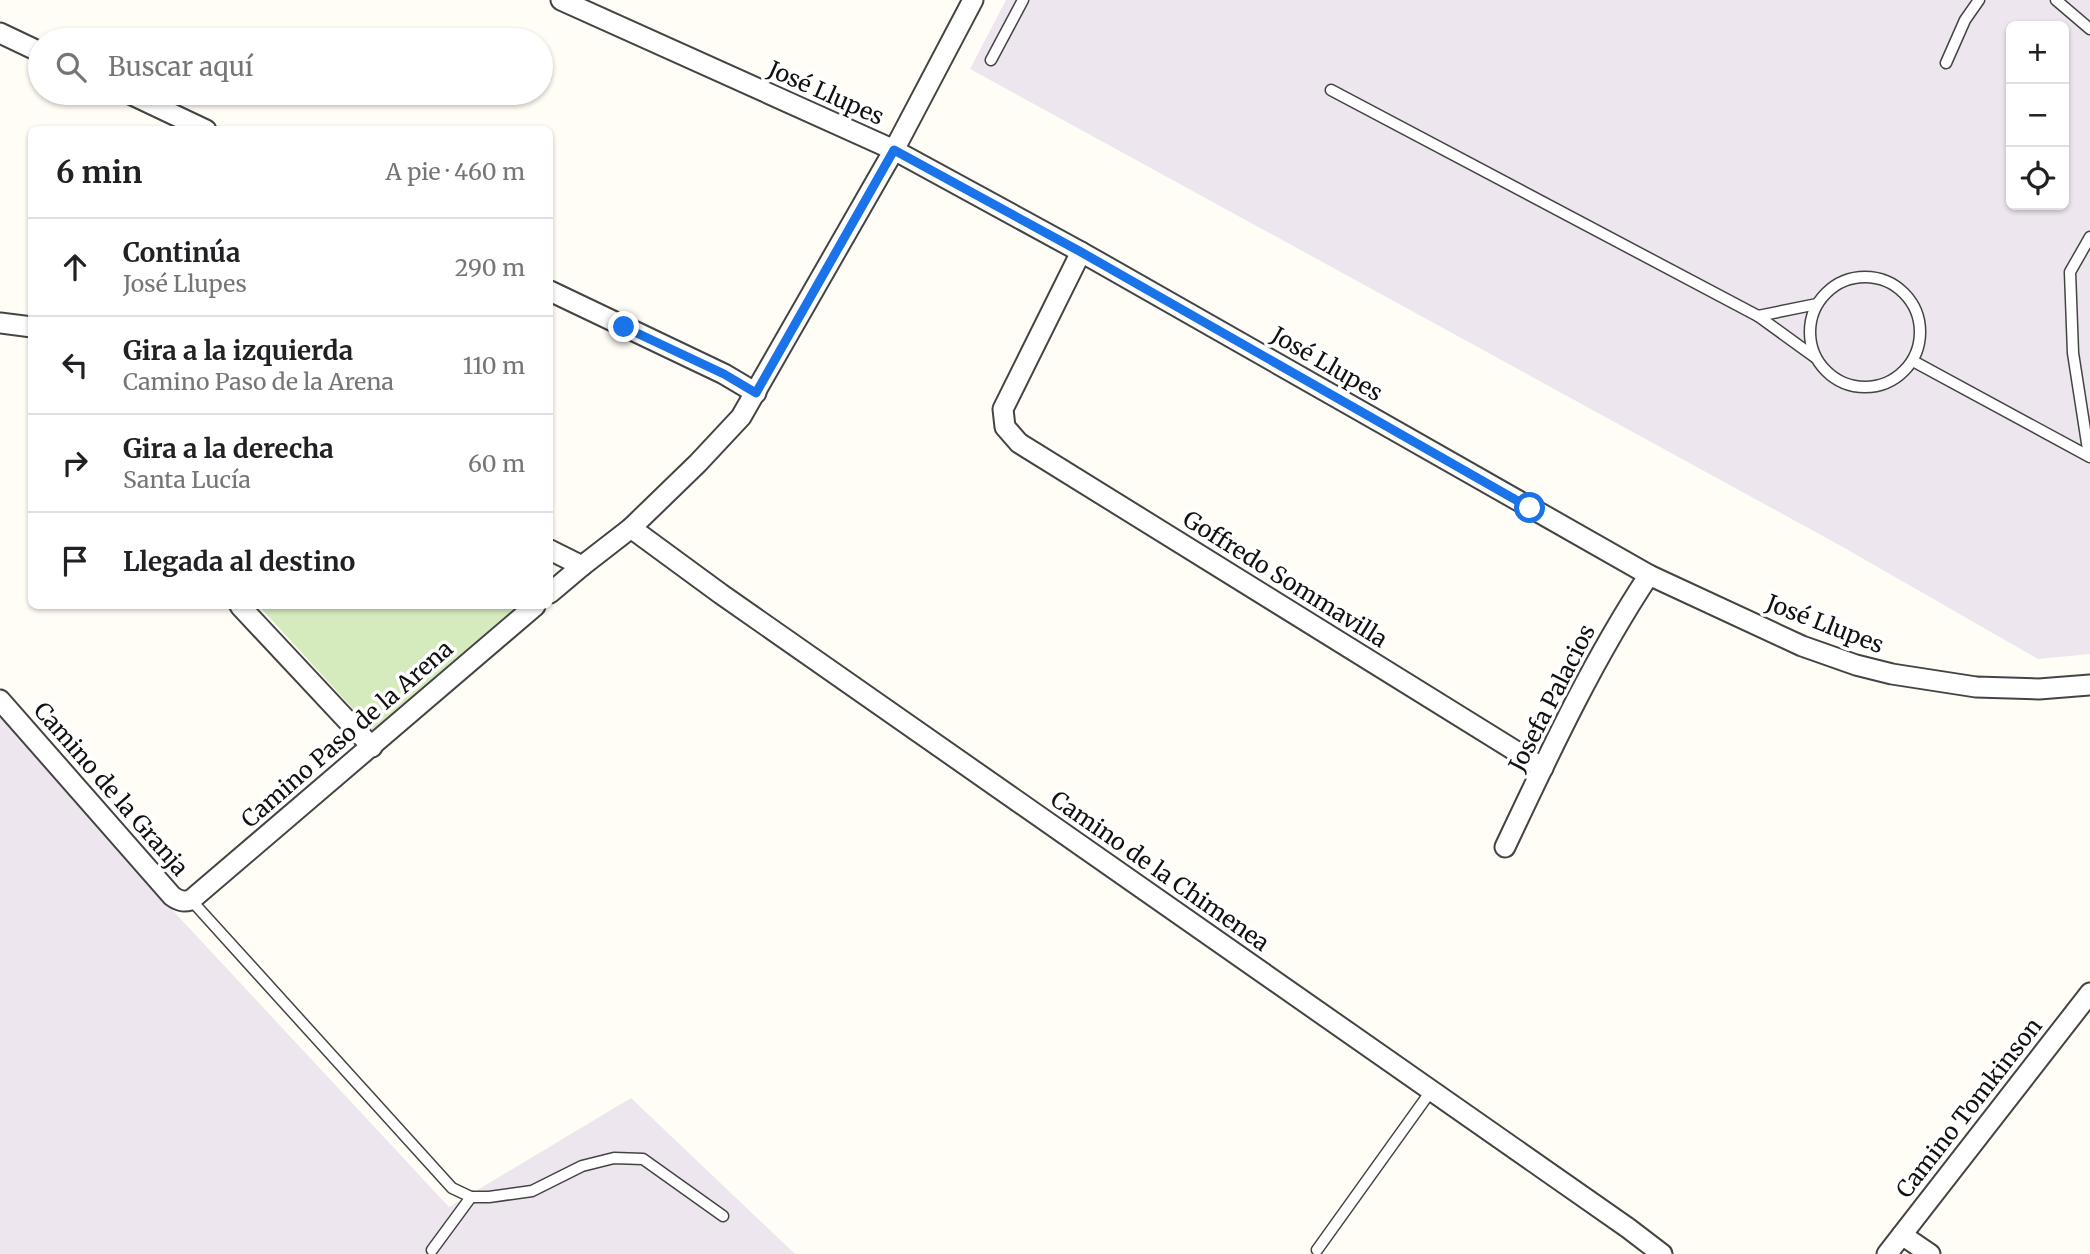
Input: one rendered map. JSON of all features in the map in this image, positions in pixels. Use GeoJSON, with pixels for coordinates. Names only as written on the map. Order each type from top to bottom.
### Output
{"type":"FeatureCollection","features":[{"type":"Feature","properties":{"kind":"street","name":"José Llupes"},"geometry":{"type":"LineString","coordinates":[[561,0],[894,150],[1081,252],[1648,575],[1801,646],[1856,666],[1976,687],[2039,689],[2090,685]]}},
{"type":"Feature","properties":{"kind":"street"},"geometry":{"type":"LineString","coordinates":[[553,590],[631,528],[731,429],[756,393],[894,150],[973,0]]}},
{"type":"Feature","properties":{"kind":"street"},"geometry":{"type":"LineString","coordinates":[[0,33],[28,46]]}},
{"type":"Feature","properties":{"kind":"street"},"geometry":{"type":"LineString","coordinates":[[153,105],[198,126]]}},
{"type":"Feature","properties":{"kind":"street","name":"Goffredo Sommavilla"},"geometry":{"type":"LineString","coordinates":[[1081,252],[1003,409],[1005,426],[1019,443],[1543,768]]}},
{"type":"Feature","properties":{"kind":"street"},"geometry":{"type":"LineString","coordinates":[[553,292],[724,374],[756,393]]}},
{"type":"Feature","properties":{"kind":"street"},"geometry":{"type":"LineString","coordinates":[[0,323],[28,326]]}},
{"type":"Feature","properties":{"kind":"street","name":"Camino de la Chimenea"},"geometry":{"type":"LineString","coordinates":[[631,528],[721,594],[1662,1254]]}},
{"type":"Feature","properties":{"kind":"street"},"geometry":{"type":"LineString","coordinates":[[553,552],[582,566]]}},
{"type":"Feature","properties":{"kind":"street","name":"Josefa Palacios"},"geometry":{"type":"LineString","coordinates":[[1505,847],[1585,682],[1622,615],[1648,575]]}},
{"type":"Feature","properties":{"kind":"street"},"geometry":{"type":"LineString","coordinates":[[243,609],[372,747]]}},
{"type":"Feature","properties":{"kind":"street","name":"Camino Paso de la Arena"},"geometry":{"type":"LineString","coordinates":[[191,900],[532,609]]}},
{"type":"Feature","properties":{"kind":"street","name":"Camino de la Granja"},"geometry":{"type":"LineString","coordinates":[[0,700],[172,896],[180,901],[191,900]]}},
{"type":"Feature","properties":{"kind":"street","name":"Camino Tomkinson"},"geometry":{"type":"LineString","coordinates":[[1887,1254],[2090,993]]}},
{"type":"Feature","properties":{"kind":"street"},"geometry":{"type":"LineString","coordinates":[[1902,1235],[1930,1254]]}},
{"type":"Feature","properties":{"kind":"lane"},"geometry":{"type":"LineString","coordinates":[[991,60],[1023,0]]}},
{"type":"Feature","properties":{"kind":"lane"},"geometry":{"type":"LineString","coordinates":[[1945,63],[1965,20],[1979,0]]}},
{"type":"Feature","properties":{"kind":"lane"},"geometry":{"type":"LineString","coordinates":[[2056,0],[2090,29]]}},
{"type":"Feature","properties":{"kind":"lane"},"geometry":{"type":"LineString","coordinates":[[1331,90],[1758,316],[1816,358],[1831,376],[1852,386],[1875,387],[1897,377],[1913,360],[1921,333],[1914,304],[1894,284],[1866,276],[1838,284],[1817,304],[1810,330],[1816,358]]}},
{"type":"Feature","properties":{"kind":"lane"},"geometry":{"type":"LineString","coordinates":[[2089,457],[2073,354],[2070,272],[2090,237]]}},
{"type":"Feature","properties":{"kind":"lane"},"geometry":{"type":"LineString","coordinates":[[1758,316],[1817,304]]}},
{"type":"Feature","properties":{"kind":"lane"},"geometry":{"type":"LineString","coordinates":[[1913,360],[2089,457]]}},
{"type":"Feature","properties":{"kind":"lane"},"geometry":{"type":"LineString","coordinates":[[191,900],[452,1188],[471,1197],[532,1192],[582,1166],[614,1158],[643,1159],[723,1216]]}},
{"type":"Feature","properties":{"kind":"lane"},"geometry":{"type":"LineString","coordinates":[[1317,1250],[1432,1091]]}},
{"type":"Feature","properties":{"kind":"lane"},"geometry":{"type":"LineString","coordinates":[[432,1251],[471,1197]]}},
{"type":"Feature","properties":{"kind":"shaded area"},"geometry":{"type":"Polygon","coordinates":[[[1006,0],[2090,0],[2090,654],[2038,659],[1841,546],[970,69],[1006,0]]]}},
{"type":"Feature","properties":{"kind":"shaded area"},"geometry":{"type":"Polygon","coordinates":[[[0,711],[177,915],[449,1207],[631,1098],[795,1254],[0,1254],[0,711]]]}},
{"type":"Feature","properties":{"kind":"green space"},"geometry":{"type":"Polygon","coordinates":[[[262,609],[522,609],[375,733],[262,609]]]}},
{"type":"Feature","properties":{"kind":"route"},"geometry":{"type":"LineString","coordinates":[[624,327],[724,374],[756,393],[894,150],[1081,252],[1530,508]]}}]}
